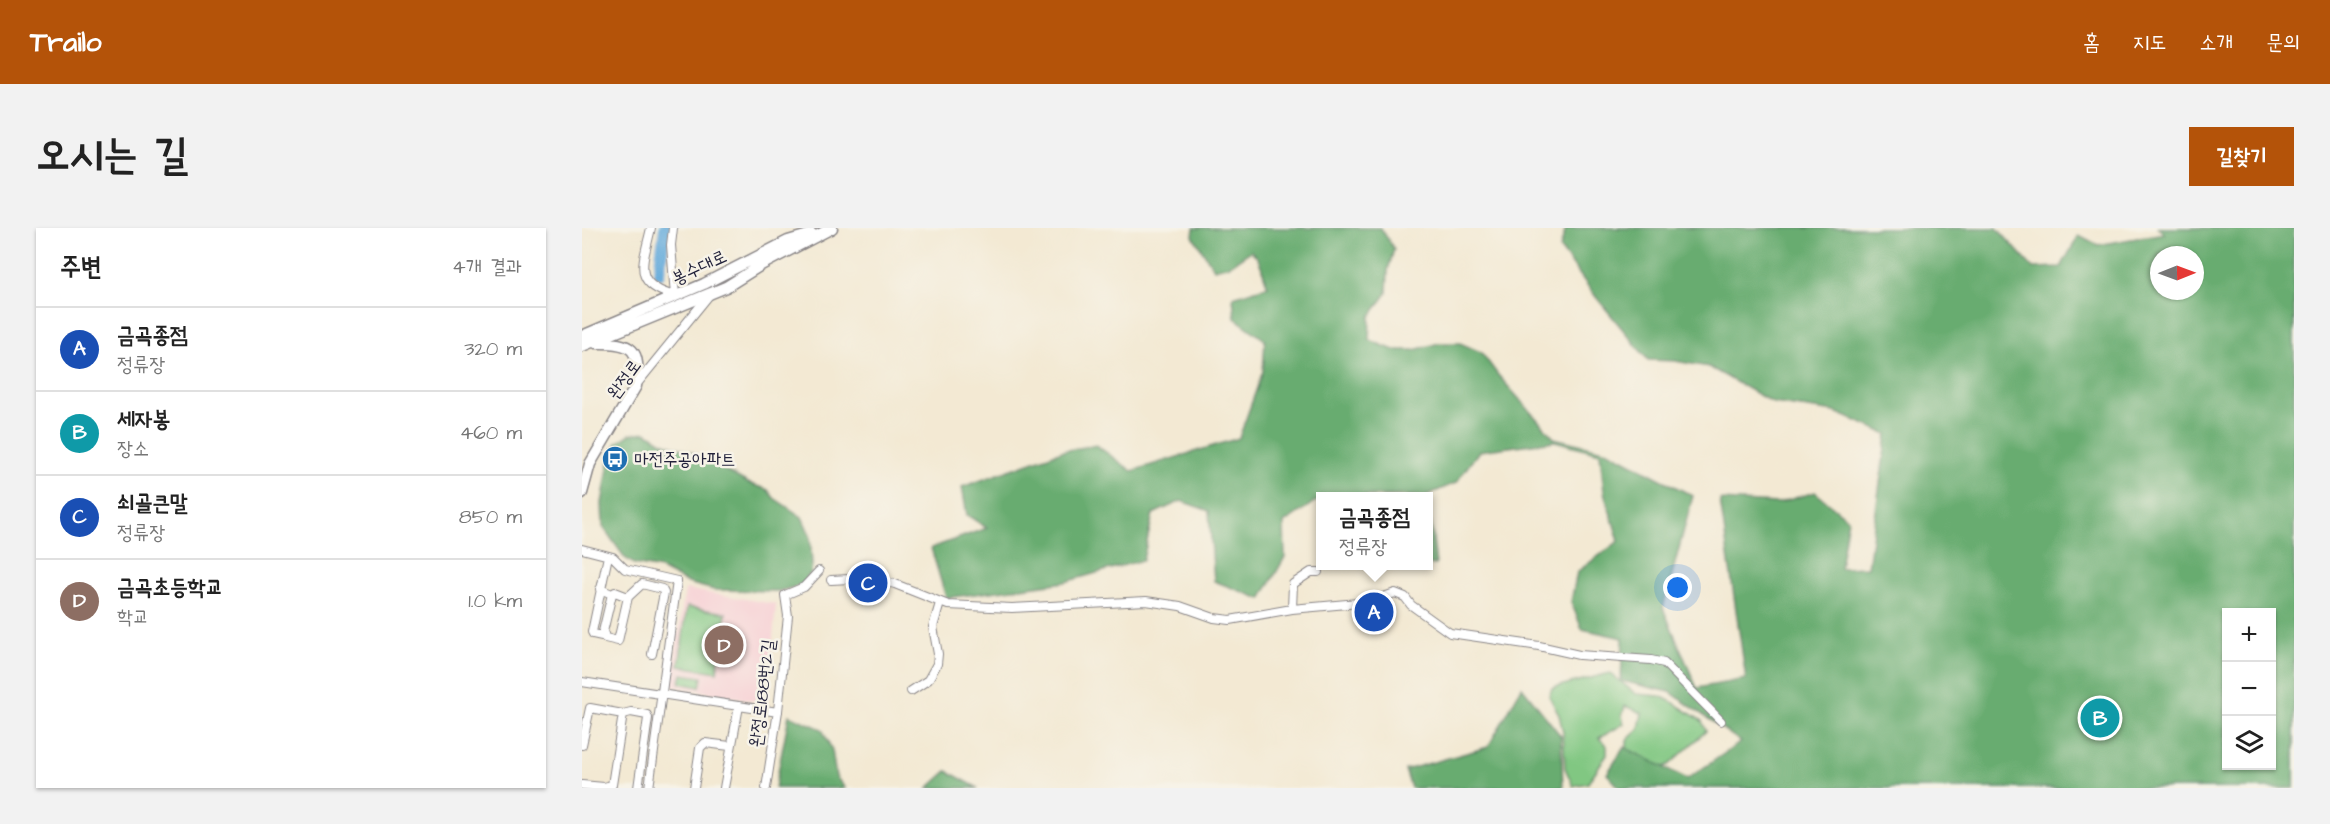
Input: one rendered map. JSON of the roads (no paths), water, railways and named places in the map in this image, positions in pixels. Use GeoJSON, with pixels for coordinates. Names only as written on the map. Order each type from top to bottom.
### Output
{"type":"FeatureCollection","features":[{"type":"Feature","properties":{"kind":"main road","name":"봉수대로"},"geometry":{"type":"LineString","coordinates":[[584,342],[657,304],[704,284],[788,242],[831,228]]}},
{"type":"Feature","properties":{"kind":"main road"},"geometry":{"type":"LineString","coordinates":[[710,294],[831,228]]}},
{"type":"Feature","properties":{"kind":"main road"},"geometry":{"type":"LineString","coordinates":[[710,294],[747,263]]}},
{"type":"Feature","properties":{"kind":"main road","name":"봉수대로"},"geometry":{"type":"LineString","coordinates":[[584,342],[659,316],[710,294]]}},
{"type":"Feature","properties":{"kind":"main road"},"geometry":{"type":"LineString","coordinates":[[657,304],[662,306],[659,316]]}},
{"type":"Feature","properties":{"kind":"main road"},"geometry":{"type":"LineString","coordinates":[[584,342],[615,343],[626,346],[634,352],[638,362],[636,386]]}},
{"type":"Feature","properties":{"kind":"main road","name":"완정로"},"geometry":{"type":"LineString","coordinates":[[582,493],[590,464],[636,386]]}},
{"type":"Feature","properties":{"kind":"street"},"geometry":{"type":"LineString","coordinates":[[651,228],[643,270],[645,278],[647,283],[659,292],[675,296],[671,256],[673,228]]}},
{"type":"Feature","properties":{"kind":"street","name":"완정로"},"geometry":{"type":"LineString","coordinates":[[636,386],[710,294]]}},
{"type":"Feature","properties":{"kind":"street"},"geometry":{"type":"LineString","coordinates":[[582,549],[613,557],[625,568],[677,581],[649,788]]}},
{"type":"Feature","properties":{"kind":"street"},"geometry":{"type":"LineString","coordinates":[[604,634],[602,636],[592,632],[608,556]]}},
{"type":"Feature","properties":{"kind":"street","name":"완정로188번2길"},"geometry":{"type":"LineString","coordinates":[[766,788],[788,616],[784,595],[804,588],[819,571]]}},
{"type":"Feature","properties":{"kind":"street"},"geometry":{"type":"LineString","coordinates":[[1292,609],[1293,584],[1311,572],[1318,572]]}},
{"type":"Feature","properties":{"kind":"street"},"geometry":{"type":"LineString","coordinates":[[831,580],[869,578],[895,584],[948,605],[1012,608],[1146,601],[1180,606],[1214,618],[1230,620],[1292,609],[1369,602],[1395,593],[1400,594],[1411,605],[1450,633],[1539,646],[1579,655],[1664,663],[1722,720]]}},
{"type":"Feature","properties":{"kind":"street"},"geometry":{"type":"LineString","coordinates":[[612,594],[604,634],[605,638],[618,641],[628,597],[642,584],[662,589],[664,593],[652,654]]}},
{"type":"Feature","properties":{"kind":"street"},"geometry":{"type":"LineString","coordinates":[[600,589],[628,597]]}},
{"type":"Feature","properties":{"kind":"street"},"geometry":{"type":"LineString","coordinates":[[911,691],[928,680],[937,664],[938,654],[933,627],[940,603]]}},
{"type":"Feature","properties":{"kind":"street"},"geometry":{"type":"LineString","coordinates":[[582,682],[777,712]]}},
{"type":"Feature","properties":{"kind":"street"},"geometry":{"type":"LineString","coordinates":[[724,788],[739,706]]}},
{"type":"Feature","properties":{"kind":"street"},"geometry":{"type":"LineString","coordinates":[[582,745],[590,708],[623,714],[631,712],[647,715],[638,788]]}},
{"type":"Feature","properties":{"kind":"street"},"geometry":{"type":"LineString","coordinates":[[582,785],[611,786],[623,714]]}},
{"type":"Feature","properties":{"kind":"street"},"geometry":{"type":"LineString","coordinates":[[694,788],[700,748],[705,743],[730,746]]}},
{"type":"Feature","properties":{"kind":"waterway"},"geometry":{"type":"LineString","coordinates":[[659,273],[665,228]]}},
{"type":"Feature","properties":{"kind":"place","name":"마전주공아파트"},"geometry":{"type":"Point","coordinates":[615,459]}},
{"type":"Feature","properties":{"kind":"place","name":"쇠골큰말"},"geometry":{"type":"Point","coordinates":[868,583]}},
{"type":"Feature","properties":{"kind":"place","name":"금곡종점"},"geometry":{"type":"Point","coordinates":[1374,612]}},
{"type":"Feature","properties":{"kind":"place","name":"금곡초등학교"},"geometry":{"type":"Point","coordinates":[724,645]}},
{"type":"Feature","properties":{"kind":"place","name":"세자봉"},"geometry":{"type":"Point","coordinates":[2100,718]}}]}
